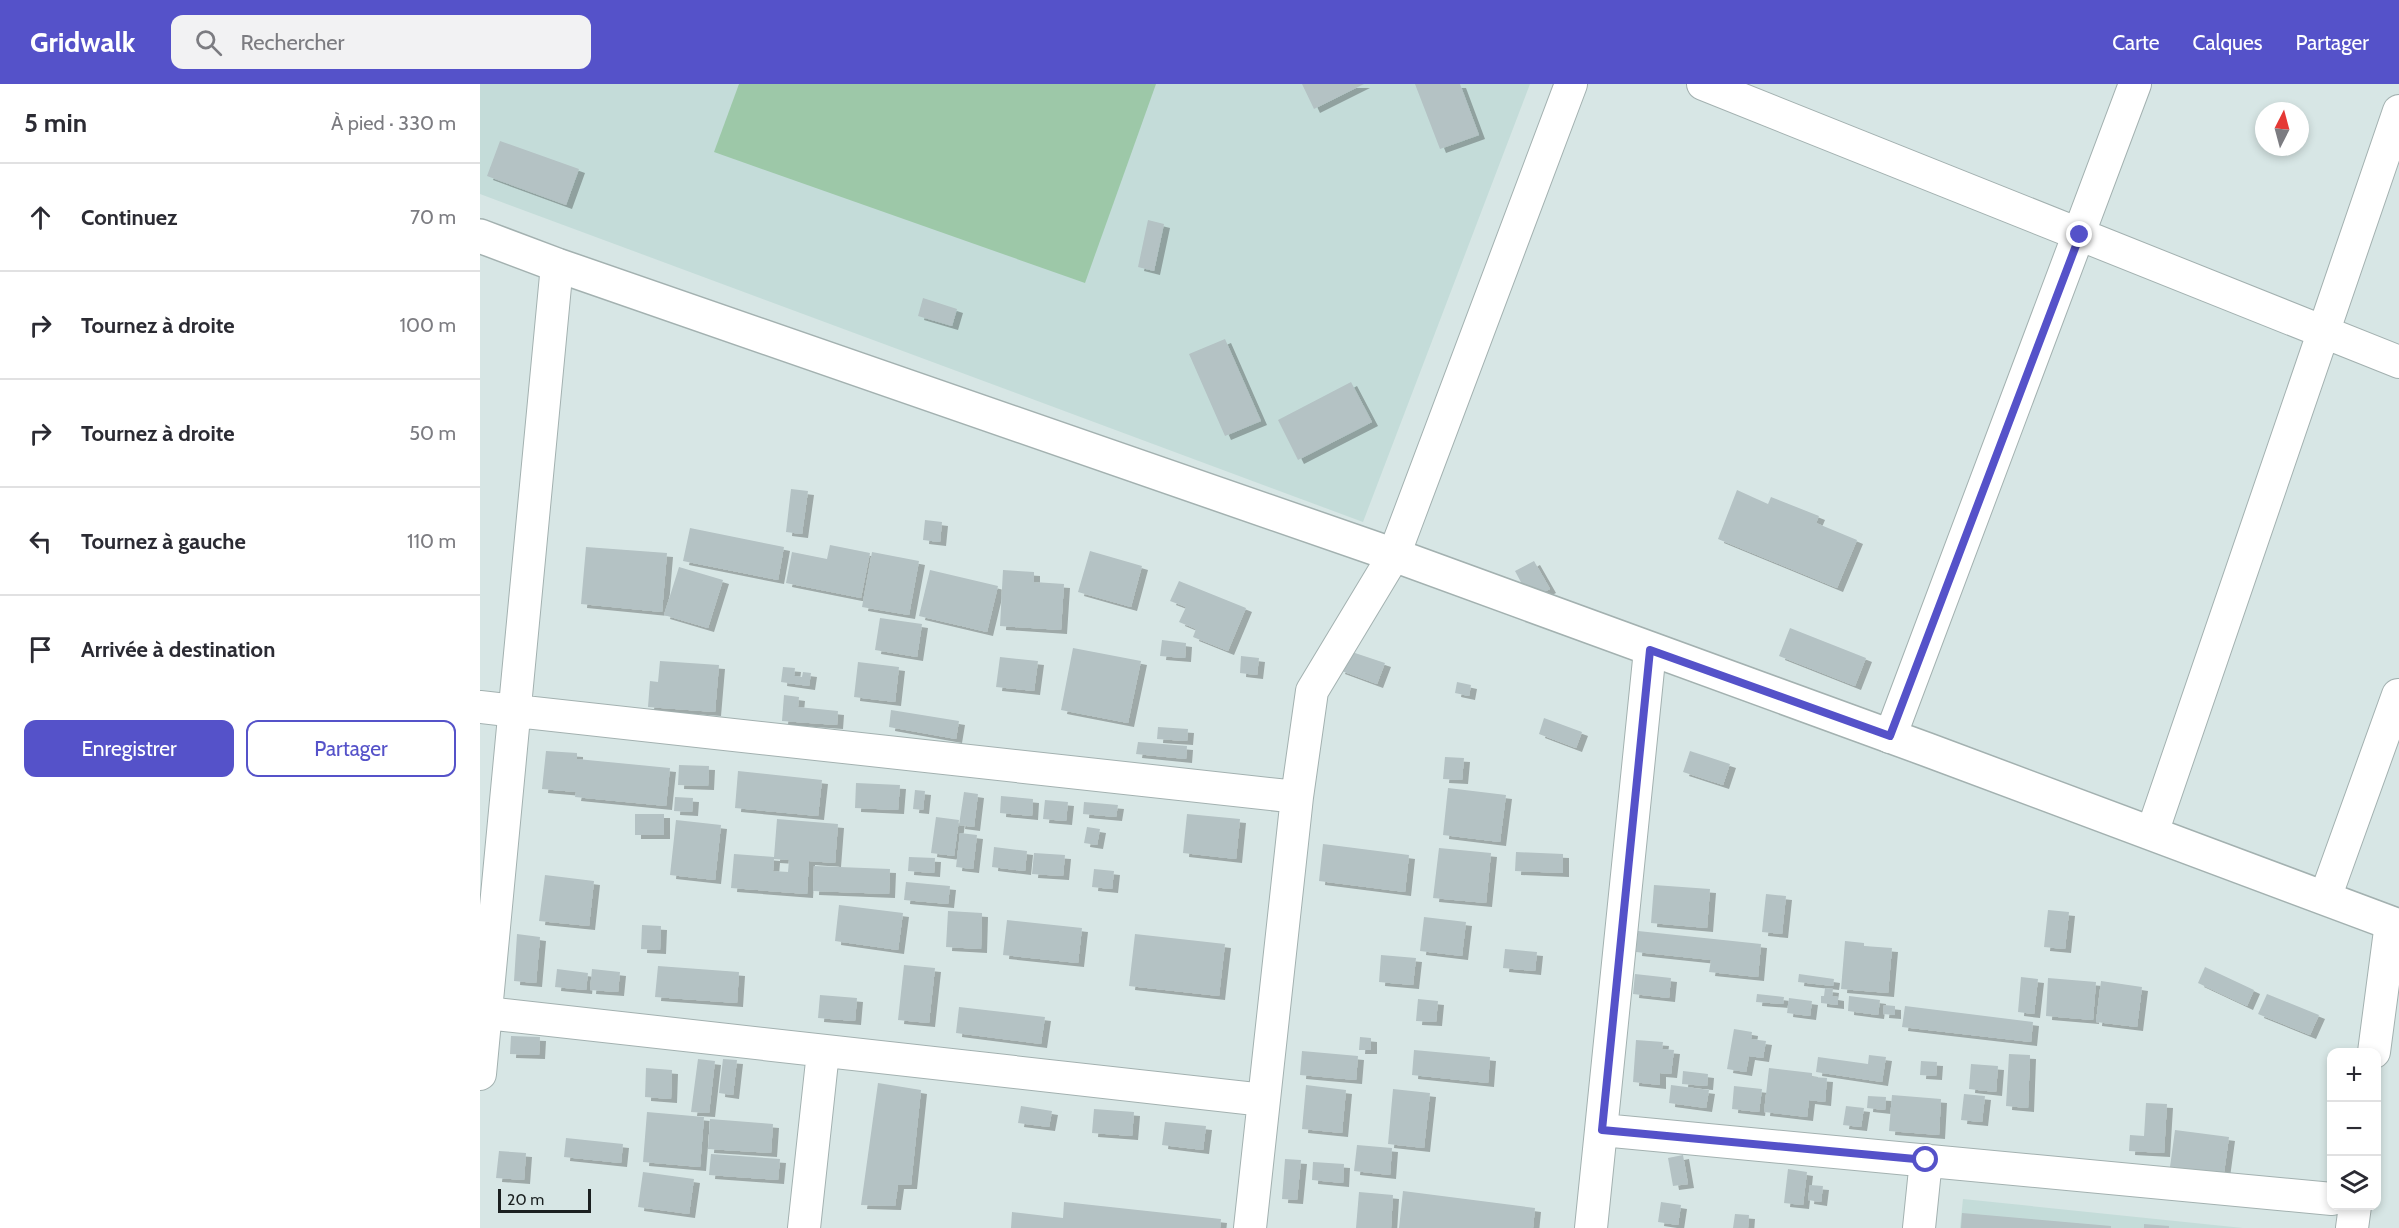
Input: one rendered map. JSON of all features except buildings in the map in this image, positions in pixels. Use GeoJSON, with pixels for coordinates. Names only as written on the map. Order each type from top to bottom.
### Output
{"type":"FeatureCollection","features":[{"type":"Feature","properties":{"kind":"street"},"geometry":{"type":"LineString","coordinates":[[1250,1228],[1297,797],[1312,691],[1394,555],[1572,84]]}},
{"type":"Feature","properties":{"kind":"street"},"geometry":{"type":"LineString","coordinates":[[1703,84],[2399,363]]}},
{"type":"Feature","properties":{"kind":"street"},"geometry":{"type":"LineString","coordinates":[[1890,736],[2135,84]]}},
{"type":"Feature","properties":{"kind":"street"},"geometry":{"type":"LineString","coordinates":[[2152,833],[2396,128]]}},
{"type":"Feature","properties":{"kind":"street"},"geometry":{"type":"LineString","coordinates":[[480,236],[556,265],[1394,555],[2395,924],[2375,1048]]}},
{"type":"Feature","properties":{"kind":"street"},"geometry":{"type":"LineString","coordinates":[[480,1074],[556,265]]}},
{"type":"Feature","properties":{"kind":"street"},"geometry":{"type":"LineString","coordinates":[[1591,1228],[1650,650]]}},
{"type":"Feature","properties":{"kind":"street"},"geometry":{"type":"LineString","coordinates":[[2325,897],[2398,695]]}},
{"type":"Feature","properties":{"kind":"street"},"geometry":{"type":"LineString","coordinates":[[480,707],[1297,797]]}},
{"type":"Feature","properties":{"kind":"street"},"geometry":{"type":"LineString","coordinates":[[487,1013],[1264,1100]]}},
{"type":"Feature","properties":{"kind":"street"},"geometry":{"type":"LineString","coordinates":[[804,1228],[823,1052]]}},
{"type":"Feature","properties":{"kind":"street"},"geometry":{"type":"LineString","coordinates":[[1602,1130],[2327,1198]]}},
{"type":"Feature","properties":{"kind":"street"},"geometry":{"type":"LineString","coordinates":[[1919,1228],[1926,1160]]}},
{"type":"Feature","properties":{"kind":"street"},"geometry":{"type":"LineString","coordinates":[[2352,1228],[2354,1210]]}},
{"type":"Feature","properties":{"kind":"shaded area"},"geometry":{"type":"Polygon","coordinates":[[[480,84],[1530,84],[1363,522],[480,194],[480,84]]]}},
{"type":"Feature","properties":{"kind":"shaded area"},"geometry":{"type":"Polygon","coordinates":[[[1963,1199],[2243,1228],[1960,1228],[1963,1199]]]}},
{"type":"Feature","properties":{"kind":"green space"},"geometry":{"type":"Polygon","coordinates":[[[739,84],[1156,84],[1085,283],[714,152],[739,84]]]}},
{"type":"Feature","properties":{"kind":"route"},"geometry":{"type":"LineString","coordinates":[[1926,1160],[1602,1130],[1650,650],[1890,736],[2080,235]]}}]}
